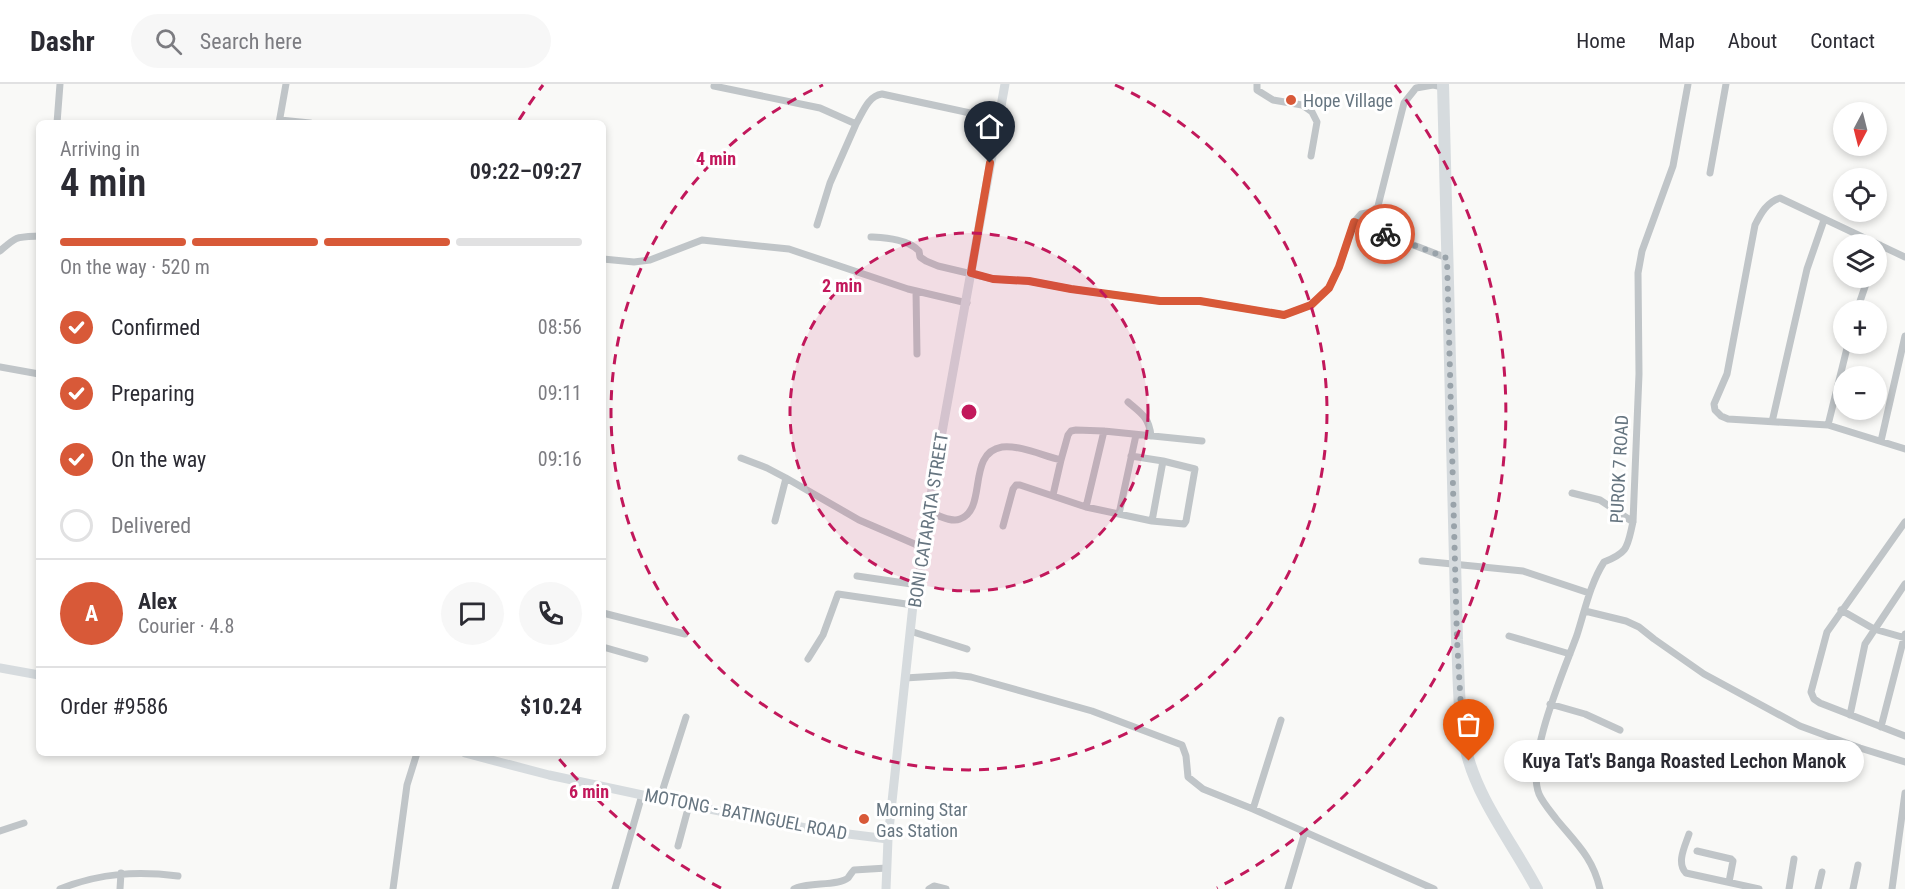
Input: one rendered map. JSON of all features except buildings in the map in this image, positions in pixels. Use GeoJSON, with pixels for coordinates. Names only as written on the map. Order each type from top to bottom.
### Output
{"type":"FeatureCollection","features":[{"type":"Feature","properties":{"kind":"highway"},"geometry":{"type":"LineString","coordinates":[[1443,85],[1459,680],[1465,749],[1487,801],[1538,889]]}},
{"type":"Feature","properties":{"kind":"street"},"geometry":{"type":"LineString","coordinates":[[57,120],[60,84]]}},
{"type":"Feature","properties":{"kind":"street"},"geometry":{"type":"LineString","coordinates":[[280,120],[286,84]]}},
{"type":"Feature","properties":{"kind":"street","name":"BONI CATARATA STREET"},"geometry":{"type":"LineString","coordinates":[[886,889],[888,839],[913,605],[1005,84]]}},
{"type":"Feature","properties":{"kind":"street"},"geometry":{"type":"LineString","coordinates":[[1257,84],[1257,90],[1273,100],[1302,105],[1312,112],[1317,122],[1311,156]]}},
{"type":"Feature","properties":{"kind":"street","name":"PUROK 7 ROAD"},"geometry":{"type":"LineString","coordinates":[[1600,889],[1590,859],[1546,807],[1539,794],[1535,776],[1550,704],[1570,654],[1589,593],[1604,562],[1621,555],[1628,544],[1633,522],[1639,374],[1638,273],[1642,251],[1673,166],[1688,84]]}},
{"type":"Feature","properties":{"kind":"street"},"geometry":{"type":"LineString","coordinates":[[1710,173],[1726,84]]}},
{"type":"Feature","properties":{"kind":"street"},"geometry":{"type":"LineString","coordinates":[[871,237],[896,240],[914,246],[919,251],[920,257],[938,266],[993,279],[1029,281],[1160,301],[1200,301],[1284,315],[1311,305],[1329,288],[1339,267],[1354,222],[1361,214],[1372,212],[1378,206],[1404,103],[1416,88],[1443,85]]}},
{"type":"Feature","properties":{"kind":"street"},"geometry":{"type":"LineString","coordinates":[[714,86],[820,108],[856,124]]}},
{"type":"Feature","properties":{"kind":"street"},"geometry":{"type":"LineString","coordinates":[[817,225],[830,183],[856,124],[875,95],[882,94],[998,119]]}},
{"type":"Feature","properties":{"kind":"street"},"geometry":{"type":"LineString","coordinates":[[1855,234],[1780,198],[1773,200],[1765,207],[1755,225],[1727,374],[1714,404],[1715,410],[1721,416],[1728,418],[1828,426],[1905,449]]}},
{"type":"Feature","properties":{"kind":"street"},"geometry":{"type":"LineString","coordinates":[[1772,422],[1807,269],[1824,220]]}},
{"type":"Feature","properties":{"kind":"street"},"geometry":{"type":"LineString","coordinates":[[1354,222],[1447,258]]}},
{"type":"Feature","properties":{"kind":"street"},"geometry":{"type":"LineString","coordinates":[[0,251],[11,240],[36,236]]}},
{"type":"Feature","properties":{"kind":"street"},"geometry":{"type":"LineString","coordinates":[[606,259],[634,262],[650,260],[702,240],[789,249],[916,291],[967,303]]}},
{"type":"Feature","properties":{"kind":"street"},"geometry":{"type":"LineString","coordinates":[[1887,248],[1905,257]]}},
{"type":"Feature","properties":{"kind":"street"},"geometry":{"type":"LineString","coordinates":[[916,291],[917,354]]}},
{"type":"Feature","properties":{"kind":"street"},"geometry":{"type":"LineString","coordinates":[[1881,441],[1905,336]]}},
{"type":"Feature","properties":{"kind":"street"},"geometry":{"type":"LineString","coordinates":[[1828,426],[1846,354]]}},
{"type":"Feature","properties":{"kind":"street"},"geometry":{"type":"LineString","coordinates":[[0,367],[36,373]]}},
{"type":"Feature","properties":{"kind":"street"},"geometry":{"type":"LineString","coordinates":[[1128,402],[1146,418],[1150,425],[1151,436]]}},
{"type":"Feature","properties":{"kind":"street"},"geometry":{"type":"LineString","coordinates":[[1053,495],[1068,435],[1071,431],[1104,431],[1202,441]]}},
{"type":"Feature","properties":{"kind":"street"},"geometry":{"type":"LineString","coordinates":[[1086,507],[1104,431]]}},
{"type":"Feature","properties":{"kind":"street"},"geometry":{"type":"LineString","coordinates":[[1119,514],[1136,435]]}},
{"type":"Feature","properties":{"kind":"street"},"geometry":{"type":"LineString","coordinates":[[929,512],[949,519],[960,519],[969,513],[974,502],[980,468],[987,455],[999,448],[1012,447],[1061,460]]}},
{"type":"Feature","properties":{"kind":"street"},"geometry":{"type":"LineString","coordinates":[[1003,526],[1016,485],[1086,507],[1152,521],[1184,524],[1196,472],[1193,468],[1131,456]]}},
{"type":"Feature","properties":{"kind":"street"},"geometry":{"type":"LineString","coordinates":[[741,458],[767,468],[859,520],[924,548]]}},
{"type":"Feature","properties":{"kind":"street"},"geometry":{"type":"LineString","coordinates":[[1152,521],[1163,461]]}},
{"type":"Feature","properties":{"kind":"street"},"geometry":{"type":"LineString","coordinates":[[775,521],[786,478]]}},
{"type":"Feature","properties":{"kind":"street"},"geometry":{"type":"LineString","coordinates":[[1572,493],[1600,500],[1633,522]]}},
{"type":"Feature","properties":{"kind":"street"},"geometry":{"type":"LineString","coordinates":[[1905,522],[1827,632],[1811,692],[1814,699],[1820,703],[1905,736]]}},
{"type":"Feature","properties":{"kind":"street"},"geometry":{"type":"LineString","coordinates":[[1422,561],[1523,571],[1589,593]]}},
{"type":"Feature","properties":{"kind":"street"},"geometry":{"type":"LineString","coordinates":[[857,576],[918,585]]}},
{"type":"Feature","properties":{"kind":"street"},"geometry":{"type":"LineString","coordinates":[[1850,715],[1865,644],[1905,584]]}},
{"type":"Feature","properties":{"kind":"street"},"geometry":{"type":"LineString","coordinates":[[808,659],[823,636],[838,594],[913,605]]}},
{"type":"Feature","properties":{"kind":"street"},"geometry":{"type":"LineString","coordinates":[[1841,610],[1874,629],[1905,636],[1881,727]]}},
{"type":"Feature","properties":{"kind":"street"},"geometry":{"type":"LineString","coordinates":[[1585,611],[1626,621],[1639,627],[1704,674],[1800,726],[1905,762]]}},
{"type":"Feature","properties":{"kind":"street"},"geometry":{"type":"LineString","coordinates":[[606,614],[685,634]]}},
{"type":"Feature","properties":{"kind":"street"},"geometry":{"type":"LineString","coordinates":[[910,631],[967,649]]}},
{"type":"Feature","properties":{"kind":"street"},"geometry":{"type":"LineString","coordinates":[[1509,636],[1570,654]]}},
{"type":"Feature","properties":{"kind":"street"},"geometry":{"type":"LineString","coordinates":[[606,648],[645,659]]}},
{"type":"Feature","properties":{"kind":"street"},"geometry":{"type":"LineString","coordinates":[[0,668],[36,674]]}},
{"type":"Feature","properties":{"kind":"street"},"geometry":{"type":"LineString","coordinates":[[905,678],[954,675],[971,677],[1092,711],[1182,745],[1186,756],[1188,777],[1203,789],[1434,889]]}},
{"type":"Feature","properties":{"kind":"street"},"geometry":{"type":"LineString","coordinates":[[1550,704],[1585,714],[1620,730]]}},
{"type":"Feature","properties":{"kind":"street"},"geometry":{"type":"LineString","coordinates":[[660,798],[686,717]]}},
{"type":"Feature","properties":{"kind":"street"},"geometry":{"type":"LineString","coordinates":[[1253,809],[1281,720]]}},
{"type":"Feature","properties":{"kind":"street"},"geometry":{"type":"LineString","coordinates":[[393,889],[407,785],[416,756]]}},
{"type":"Feature","properties":{"kind":"street","name":"MOTONG - BATINGUEL ROAD"},"geometry":{"type":"LineString","coordinates":[[480,756],[549,775],[688,805],[816,830],[888,839]]}},
{"type":"Feature","properties":{"kind":"street"},"geometry":{"type":"LineString","coordinates":[[1892,889],[1905,793]]}},
{"type":"Feature","properties":{"kind":"street"},"geometry":{"type":"LineString","coordinates":[[615,889],[642,795]]}},
{"type":"Feature","properties":{"kind":"street"},"geometry":{"type":"LineString","coordinates":[[678,846],[688,805]]}},
{"type":"Feature","properties":{"kind":"street"},"geometry":{"type":"LineString","coordinates":[[0,831],[24,823]]}},
{"type":"Feature","properties":{"kind":"street"},"geometry":{"type":"LineString","coordinates":[[1288,889],[1305,832]]}},
{"type":"Feature","properties":{"kind":"street"},"geometry":{"type":"LineString","coordinates":[[1689,834],[1680,864],[1686,873],[1759,889]]}},
{"type":"Feature","properties":{"kind":"street"},"geometry":{"type":"LineString","coordinates":[[1697,851],[1731,859],[1733,861],[1729,882]]}},
{"type":"Feature","properties":{"kind":"street"},"geometry":{"type":"LineString","coordinates":[[1789,889],[1794,859]]}},
{"type":"Feature","properties":{"kind":"street"},"geometry":{"type":"LineString","coordinates":[[1853,889],[1858,865]]}},
{"type":"Feature","properties":{"kind":"street"},"geometry":{"type":"LineString","coordinates":[[794,889],[799,886],[847,879],[854,870],[886,868]]}},
{"type":"Feature","properties":{"kind":"street"},"geometry":{"type":"LineString","coordinates":[[1818,889],[1822,872]]}},
{"type":"Feature","properties":{"kind":"street"},"geometry":{"type":"LineString","coordinates":[[60,889],[83,881],[121,873],[178,876]]}},
{"type":"Feature","properties":{"kind":"street"},"geometry":{"type":"LineString","coordinates":[[120,889],[121,873]]}},
{"type":"Feature","properties":{"kind":"street"},"geometry":{"type":"LineString","coordinates":[[929,889],[934,886],[946,889]]}},
{"type":"Feature","properties":{"kind":"way so far"},"geometry":{"type":"LineString","coordinates":[[1385,234],[1447,258],[1457,640],[1462,725],[1469,761]]}},
{"type":"Feature","properties":{"kind":"place","name":"Hope Village"},"geometry":{"type":"Point","coordinates":[1291,100]}},
{"type":"Feature","properties":{"kind":"place","name":"Kuya Tat's Banga Roasted Lechon Manok"},"geometry":{"type":"Point","coordinates":[1469,761]}},
{"type":"Feature","properties":{"kind":"place","name":"Morning Star Gas Station"},"geometry":{"type":"Point","coordinates":[864,819]}},
{"type":"Feature","properties":{"kind":"route"},"geometry":{"type":"LineString","coordinates":[[990,163],[971,273],[993,279],[1029,281],[1160,301],[1200,301],[1284,315],[1311,305],[1329,288],[1339,267],[1354,222],[1385,234]]}}]}
